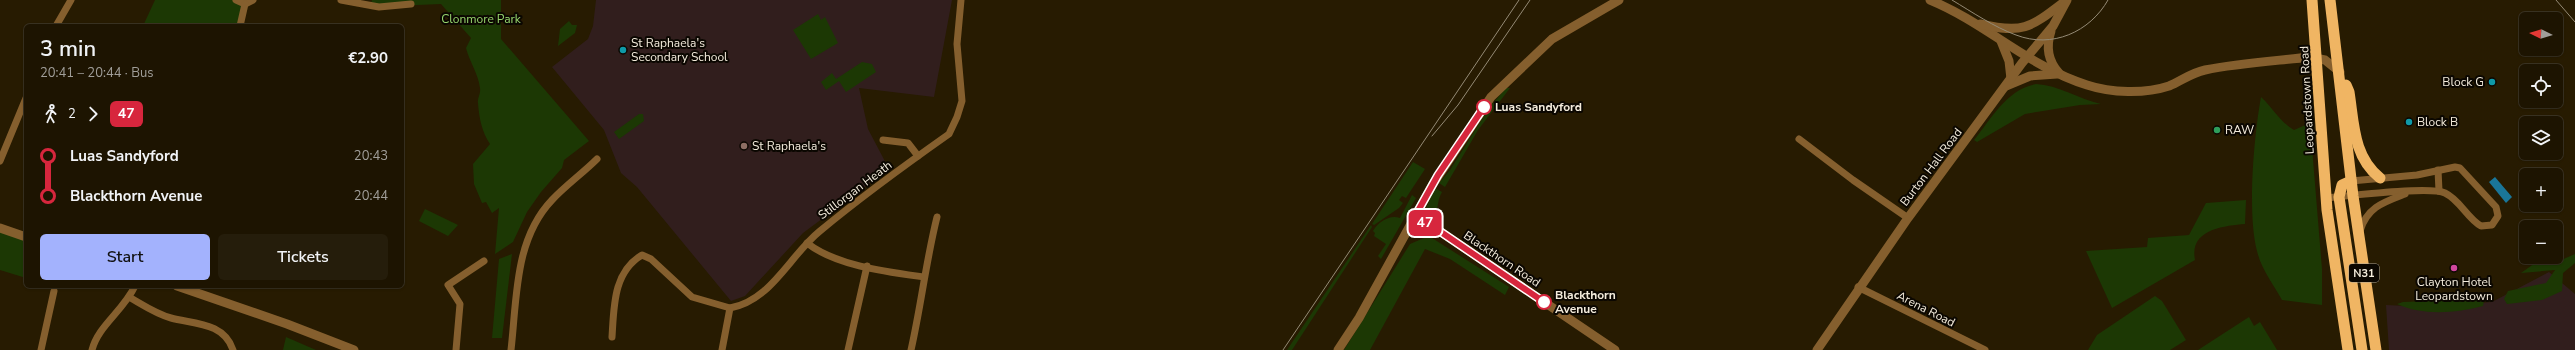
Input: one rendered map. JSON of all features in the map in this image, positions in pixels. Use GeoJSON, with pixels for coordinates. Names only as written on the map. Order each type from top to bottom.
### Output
{"type":"FeatureCollection","features":[{"type":"Feature","properties":{"kind":"highway","name":"Leopardstown Road"},"geometry":{"type":"LineString","coordinates":[[2312,0],[2326,198],[2335,272],[2348,350]]}},
{"type":"Feature","properties":{"kind":"highway","name":"N31"},"geometry":{"type":"LineString","coordinates":[[2330,0],[2340,72],[2358,236],[2376,350]]}},
{"type":"Feature","properties":{"kind":"highway"},"geometry":{"type":"LineString","coordinates":[[2340,72],[2349,92],[2359,152],[2367,166],[2380,178]]}},
{"type":"Feature","properties":{"kind":"highway"},"geometry":{"type":"LineString","coordinates":[[2351,181],[2342,185],[2339,197],[2362,350]]}},
{"type":"Feature","properties":{"kind":"street"},"geometry":{"type":"LineString","coordinates":[[57,24],[71,0]]}},
{"type":"Feature","properties":{"kind":"street"},"geometry":{"type":"LineString","coordinates":[[236,0],[245,4],[254,0]]}},
{"type":"Feature","properties":{"kind":"street"},"geometry":{"type":"LineString","coordinates":[[341,0],[371,3],[411,4]]}},
{"type":"Feature","properties":{"kind":"street","name":"Stillorgan Heath"},"geometry":{"type":"LineString","coordinates":[[730,308],[739,306],[762,294],[807,243],[948,134],[957,118],[962,101],[957,44],[961,0]]}},
{"type":"Feature","properties":{"kind":"street"},"geometry":{"type":"LineString","coordinates":[[1338,350],[1359,318],[1444,167],[1492,97],[1552,39],[1619,0]]}},
{"type":"Feature","properties":{"kind":"street"},"geometry":{"type":"LineString","coordinates":[[1930,0],[1975,23],[2027,57],[2060,74],[2088,85],[2106,89],[2146,90],[2167,86],[2203,70],[2317,57],[2334,66],[2340,72]]}},
{"type":"Feature","properties":{"kind":"street"},"geometry":{"type":"LineString","coordinates":[[1975,23],[2006,30],[2016,30],[2038,22],[2067,0]]}},
{"type":"Feature","properties":{"kind":"street","name":"Burton Hall Road"},"geometry":{"type":"LineString","coordinates":[[1817,350],[1858,287],[1908,218],[2027,57],[2053,26],[2067,0]]}},
{"type":"Feature","properties":{"kind":"street"},"geometry":{"type":"LineString","coordinates":[[240,24],[245,4]]}},
{"type":"Feature","properties":{"kind":"street"},"geometry":{"type":"LineString","coordinates":[[2053,26],[2048,48],[2054,67],[2060,74]]}},
{"type":"Feature","properties":{"kind":"street"},"geometry":{"type":"LineString","coordinates":[[2001,41],[2010,61],[2008,83],[2030,76],[2060,74]]}},
{"type":"Feature","properties":{"kind":"street"},"geometry":{"type":"LineString","coordinates":[[0,161],[24,103]]}},
{"type":"Feature","properties":{"kind":"street"},"geometry":{"type":"LineString","coordinates":[[1799,139],[1853,180],[1908,218]]}},
{"type":"Feature","properties":{"kind":"street","name":"Stillorgan Heath"},"geometry":{"type":"LineString","coordinates":[[883,140],[908,143],[918,156]]}},
{"type":"Feature","properties":{"kind":"street"},"geometry":{"type":"LineString","coordinates":[[511,350],[521,262],[526,240],[552,199],[597,159]]}},
{"type":"Feature","properties":{"kind":"street"},"geometry":{"type":"LineString","coordinates":[[2326,198],[2439,191],[2450,196],[2479,225],[2488,226],[2497,220],[2496,207],[2460,168],[2450,167],[2417,175],[2351,181]]}},
{"type":"Feature","properties":{"kind":"street"},"geometry":{"type":"LineString","coordinates":[[2438,170],[2439,191]]}},
{"type":"Feature","properties":{"kind":"street"},"geometry":{"type":"LineString","coordinates":[[2358,236],[2362,223],[2374,208],[2411,192]]}},
{"type":"Feature","properties":{"kind":"street"},"geometry":{"type":"LineString","coordinates":[[911,350],[924,277],[937,217]]}},
{"type":"Feature","properties":{"kind":"street","name":"Blackthorn Road"},"geometry":{"type":"LineString","coordinates":[[1414,218],[1435,228],[1615,350]]}},
{"type":"Feature","properties":{"kind":"street"},"geometry":{"type":"LineString","coordinates":[[0,228],[24,236]]}},
{"type":"Feature","properties":{"kind":"street"},"geometry":{"type":"LineString","coordinates":[[807,243],[821,254],[867,266],[924,277]]}},
{"type":"Feature","properties":{"kind":"street"},"geometry":{"type":"LineString","coordinates":[[612,337],[618,285],[624,269],[642,255],[651,258],[692,298],[730,308],[722,350]]}},
{"type":"Feature","properties":{"kind":"street"},"geometry":{"type":"LineString","coordinates":[[456,350],[460,304],[448,285],[484,261]]}},
{"type":"Feature","properties":{"kind":"street"},"geometry":{"type":"LineString","coordinates":[[848,350],[867,266]]}},
{"type":"Feature","properties":{"kind":"street","name":"Arena Road"},"geometry":{"type":"LineString","coordinates":[[1858,287],[1984,350]]}},
{"type":"Feature","properties":{"kind":"street"},"geometry":{"type":"LineString","coordinates":[[92,350],[99,332],[114,319],[130,297],[134,288]]}},
{"type":"Feature","properties":{"kind":"street"},"geometry":{"type":"LineString","coordinates":[[182,288],[287,324],[354,350]]}},
{"type":"Feature","properties":{"kind":"street"},"geometry":{"type":"LineString","coordinates":[[41,350],[54,291]]}},
{"type":"Feature","properties":{"kind":"street"},"geometry":{"type":"LineString","coordinates":[[130,297],[171,318],[205,324],[216,329],[231,345],[233,350]]}},
{"type":"Feature","properties":{"kind":"shaded area","name":"St Raphaela's"},"geometry":{"type":"Polygon","coordinates":[[[596,0],[952,0],[934,97],[859,88],[868,129],[889,169],[803,233],[745,296],[731,301],[637,187],[621,173],[604,130],[552,67],[588,39],[593,26],[596,0]]]}},
{"type":"Feature","properties":{"kind":"shaded area"},"geometry":{"type":"Polygon","coordinates":[[[2549,272],[2575,294],[2575,350],[2389,350],[2386,305],[2425,307],[2492,302],[2549,272]]]}},
{"type":"Feature","properties":{"kind":"green space"},"geometry":{"type":"Polygon","coordinates":[[[155,0],[253,0],[245,4],[240,24],[144,24],[155,0]]]}},
{"type":"Feature","properties":{"kind":"green space","name":"Clonmore Park"},"geometry":{"type":"Polygon","coordinates":[[[372,0],[501,0],[501,39],[589,141],[564,160],[562,168],[541,192],[527,212],[513,242],[495,254],[499,208],[492,213],[486,202],[482,203],[474,184],[473,164],[490,144],[483,130],[480,119],[478,101],[480,90],[479,83],[466,48],[471,38],[441,4],[370,7],[372,0]]]}},
{"type":"Feature","properties":{"kind":"green space"},"geometry":{"type":"Polygon","coordinates":[[[818,14],[821,20],[825,17],[838,43],[811,59],[793,30],[818,14]]]}},
{"type":"Feature","properties":{"kind":"green space"},"geometry":{"type":"Polygon","coordinates":[[[569,21],[572,25],[577,25],[575,33],[558,46],[560,29],[569,21]]]}},
{"type":"Feature","properties":{"kind":"green space"},"geometry":{"type":"Polygon","coordinates":[[[862,62],[872,64],[876,72],[846,92],[839,81],[826,90],[821,82],[832,73],[836,79],[862,62]]]}},
{"type":"Feature","properties":{"kind":"green space"},"geometry":{"type":"Polygon","coordinates":[[[2036,84],[2060,89],[2101,104],[2080,105],[2025,114],[1977,142],[1974,140],[1993,114],[2008,98],[2026,87],[2036,84]]]}},
{"type":"Feature","properties":{"kind":"green space"},"geometry":{"type":"Polygon","coordinates":[[[1506,88],[1510,88],[1478,130],[1445,187],[1439,183],[1450,170],[1489,108],[1506,88]]]}},
{"type":"Feature","properties":{"kind":"green space"},"geometry":{"type":"Polygon","coordinates":[[[2261,97],[2284,123],[2294,130],[2310,123],[2322,269],[2322,305],[2282,300],[2259,258],[2254,235],[2252,196],[2254,153],[2261,97]]]}},
{"type":"Feature","properties":{"kind":"green space"},"geometry":{"type":"Polygon","coordinates":[[[639,114],[643,114],[644,121],[619,139],[614,132],[639,114]]]}},
{"type":"Feature","properties":{"kind":"green space"},"geometry":{"type":"Polygon","coordinates":[[[1413,162],[1425,169],[1406,198],[1402,196],[1399,200],[1403,203],[1399,208],[1374,225],[1372,224],[1413,162]]]}},
{"type":"Feature","properties":{"kind":"green space"},"geometry":{"type":"Polygon","coordinates":[[[1435,188],[1442,192],[1433,220],[1425,210],[1435,188]]]}},
{"type":"Feature","properties":{"kind":"green space"},"geometry":{"type":"Polygon","coordinates":[[[1412,195],[1416,198],[1381,259],[1378,256],[1386,244],[1374,236],[1375,233],[1373,231],[1378,225],[1388,218],[1400,218],[1412,195]]]}},
{"type":"Feature","properties":{"kind":"green space"},"geometry":{"type":"Polygon","coordinates":[[[2246,200],[2245,224],[2227,226],[2210,231],[2197,242],[2195,260],[2112,308],[2086,251],[2147,247],[2148,238],[2189,235],[2206,203],[2246,200]]]}},
{"type":"Feature","properties":{"kind":"green space"},"geometry":{"type":"Polygon","coordinates":[[[425,209],[458,225],[448,236],[419,221],[425,209]]]}},
{"type":"Feature","properties":{"kind":"green space"},"geometry":{"type":"Polygon","coordinates":[[[1371,225],[1372,227],[1292,350],[1287,350],[1371,225]]]}},
{"type":"Feature","properties":{"kind":"green space"},"geometry":{"type":"Polygon","coordinates":[[[0,228],[24,236],[24,277],[0,270],[0,228]]]}},
{"type":"Feature","properties":{"kind":"green space"},"geometry":{"type":"Polygon","coordinates":[[[1424,238],[1432,238],[1509,287],[1505,295],[1450,259],[1425,249],[1370,350],[1344,350],[1410,244],[1424,238]]]}},
{"type":"Feature","properties":{"kind":"green space"},"geometry":{"type":"Polygon","coordinates":[[[512,254],[502,338],[492,338],[499,259],[512,254]]]}},
{"type":"Feature","properties":{"kind":"green space"},"geometry":{"type":"Polygon","coordinates":[[[2575,254],[2575,263],[2563,273],[2562,291],[2542,300],[2507,304],[2504,299],[2508,291],[2546,283],[2555,270],[2521,273],[2534,264],[2563,264],[2563,259],[2575,254]]]}},
{"type":"Feature","properties":{"kind":"green space"},"geometry":{"type":"Polygon","coordinates":[[[2485,294],[2483,306],[2451,312],[2429,312],[2407,308],[2397,304],[2403,302],[2456,300],[2485,294]]]}},
{"type":"Feature","properties":{"kind":"green space"},"geometry":{"type":"Polygon","coordinates":[[[2155,296],[2162,301],[2186,340],[2170,350],[2088,350],[2097,335],[2155,296]]]}},
{"type":"Feature","properties":{"kind":"green space"},"geometry":{"type":"Polygon","coordinates":[[[2249,317],[2254,326],[2260,322],[2277,350],[2198,350],[2249,317]]]}},
{"type":"Feature","properties":{"kind":"green space"},"geometry":{"type":"Polygon","coordinates":[[[286,337],[316,350],[283,350],[286,337]]]}},
{"type":"Feature","properties":{"kind":"water"},"geometry":{"type":"Polygon","coordinates":[[[2495,177],[2512,197],[2506,203],[2489,182],[2495,177]]]}},
{"type":"Feature","properties":{"kind":"tram line"},"geometry":{"type":"LineString","coordinates":[[1283,350],[1519,0]]}},
{"type":"Feature","properties":{"kind":"tram line"},"geometry":{"type":"LineString","coordinates":[[1432,136],[1458,105],[1530,0]]}},
{"type":"Feature","properties":{"kind":"tram line"},"geometry":{"type":"LineString","coordinates":[[1952,0],[2008,32],[2030,39],[2043,40],[2056,39],[2069,35],[2080,29],[2091,21],[2108,0]]}},
{"type":"Feature","properties":{"kind":"tram line"},"geometry":{"type":"LineString","coordinates":[[2556,0],[2575,22]]}},
{"type":"Feature","properties":{"kind":"bus line","name":"47"},"geometry":{"type":"LineString","coordinates":[[1484,107],[1438,175],[1414,218],[1435,228],[1544,302]]}},
{"type":"Feature","properties":{"kind":"place","name":"St Raphaela's Secondary School"},"geometry":{"type":"Point","coordinates":[623,50]}},
{"type":"Feature","properties":{"kind":"place","name":"Block G"},"geometry":{"type":"Point","coordinates":[2492,82]}},
{"type":"Feature","properties":{"kind":"place","name":"Luas Sandyford"},"geometry":{"type":"Point","coordinates":[1484,107]}},
{"type":"Feature","properties":{"kind":"place","name":"Block B"},"geometry":{"type":"Point","coordinates":[2409,122]}},
{"type":"Feature","properties":{"kind":"place","name":"RAW"},"geometry":{"type":"Point","coordinates":[2217,130]}},
{"type":"Feature","properties":{"kind":"place","name":"St Raphaela's"},"geometry":{"type":"Point","coordinates":[744,146]}},
{"type":"Feature","properties":{"kind":"place","name":"Clayton Hotel Leopardstown"},"geometry":{"type":"Point","coordinates":[2454,268]}},
{"type":"Feature","properties":{"kind":"place","name":"Blackthorn Avenue"},"geometry":{"type":"Point","coordinates":[1544,302]}}]}
